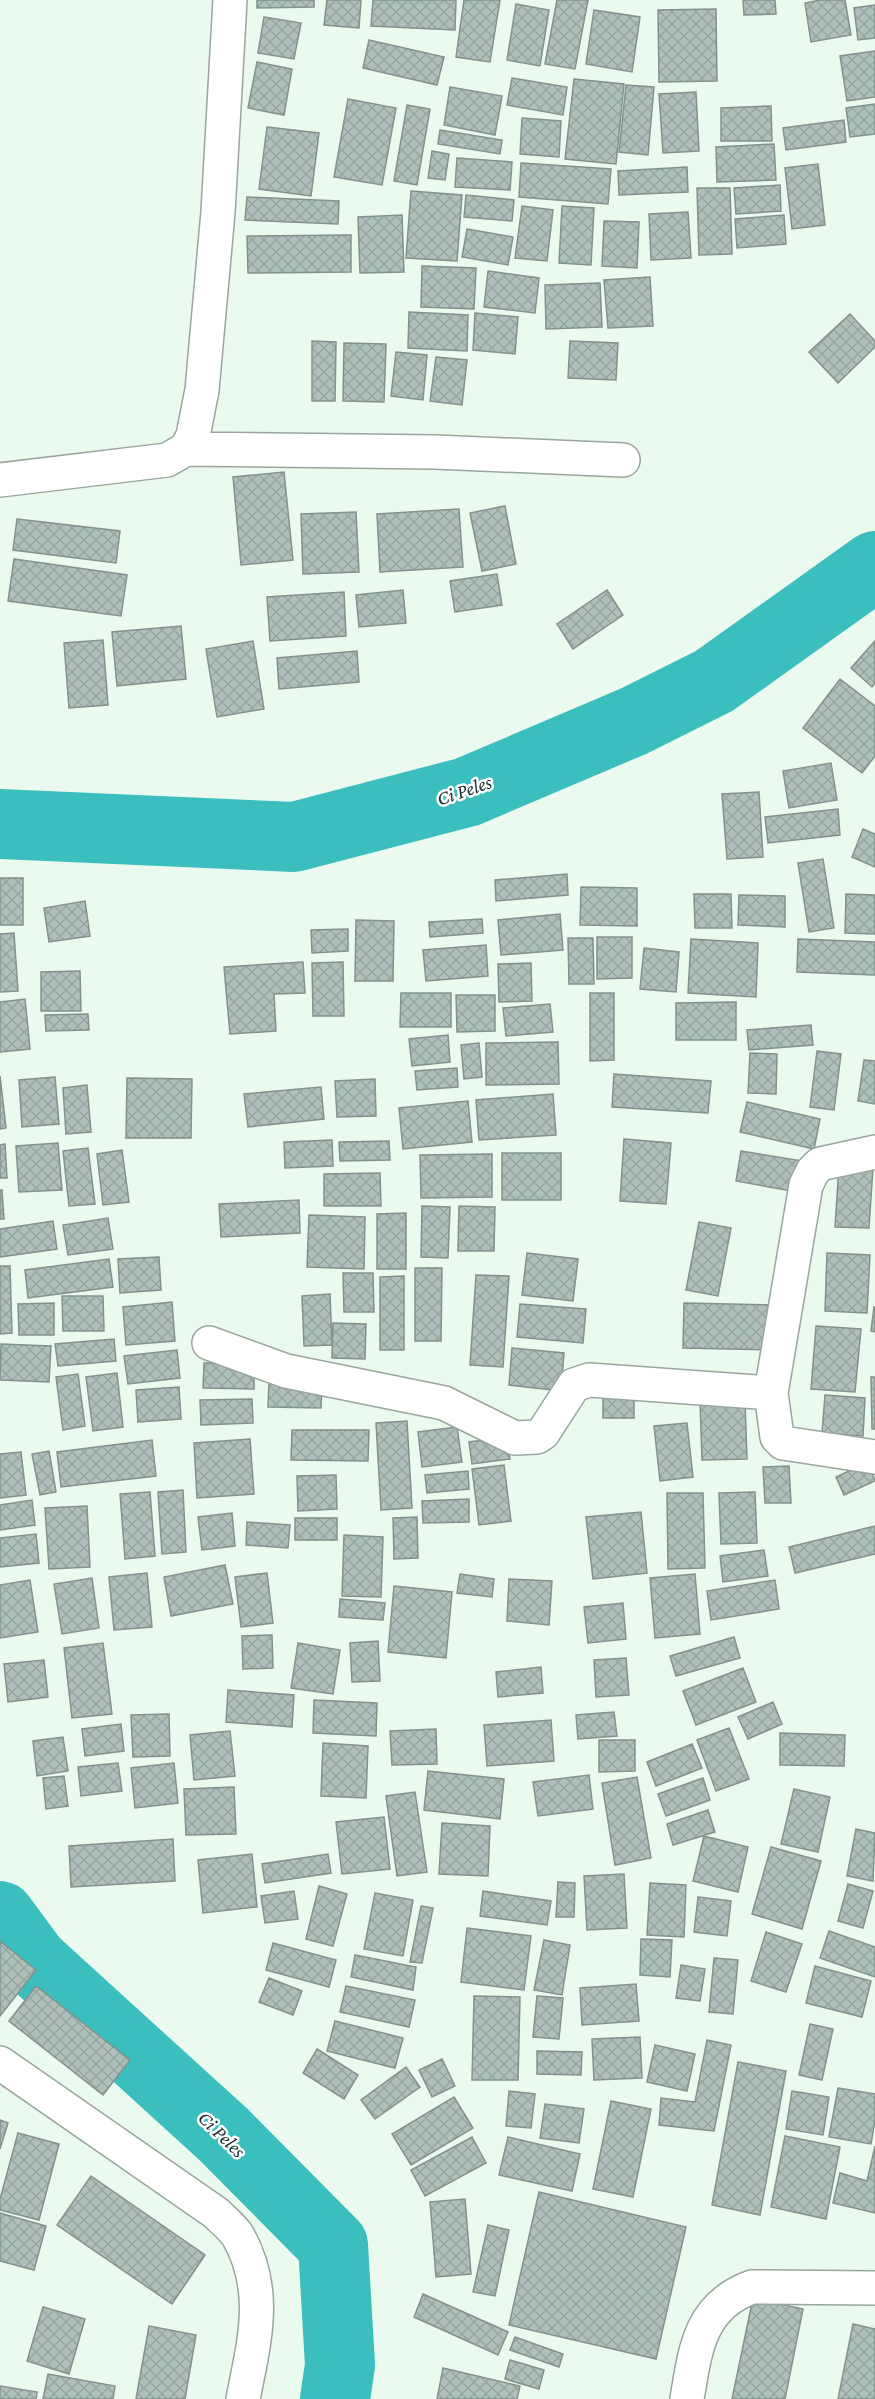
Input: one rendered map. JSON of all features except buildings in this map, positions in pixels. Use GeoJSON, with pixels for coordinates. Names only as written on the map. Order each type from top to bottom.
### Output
{"type":"FeatureCollection","features":[{"type":"Feature","properties":{"kind":"street"},"geometry":{"type":"LineString","coordinates":[[186,449],[193,436],[203,378],[218,212],[230,0]]}},
{"type":"Feature","properties":{"kind":"street"},"geometry":{"type":"LineString","coordinates":[[0,480],[167,460],[186,449],[435,452],[623,460]]}},
{"type":"Feature","properties":{"kind":"street"},"geometry":{"type":"LineString","coordinates":[[875,1152],[820,1164],[813,1171],[806,1185],[771,1393],[777,1437],[783,1443],[875,1456]]}},
{"type":"Feature","properties":{"kind":"street"},"geometry":{"type":"LineString","coordinates":[[209,1342],[286,1371],[444,1402],[515,1438],[537,1437],[543,1434],[574,1385],[589,1380],[771,1393]]}},
{"type":"Feature","properties":{"kind":"street"},"geometry":{"type":"LineString","coordinates":[[0,2063],[216,2213],[238,2235],[251,2268],[258,2303],[243,2399]]}},
{"type":"Feature","properties":{"kind":"street"},"geometry":{"type":"LineString","coordinates":[[687,2399],[697,2342],[711,2316],[734,2294],[762,2287],[875,2288]]}},
{"type":"Feature","properties":{"kind":"waterway","name":"Ci Peles"},"geometry":{"type":"LineString","coordinates":[[0,824],[294,837],[467,792],[634,721],[714,681],[875,566]]}},
{"type":"Feature","properties":{"kind":"waterway","name":"Ci Peles"},"geometry":{"type":"LineString","coordinates":[[0,1916],[34,1962],[223,2134],[333,2245],[340,2365],[335,2399]]}}]}
